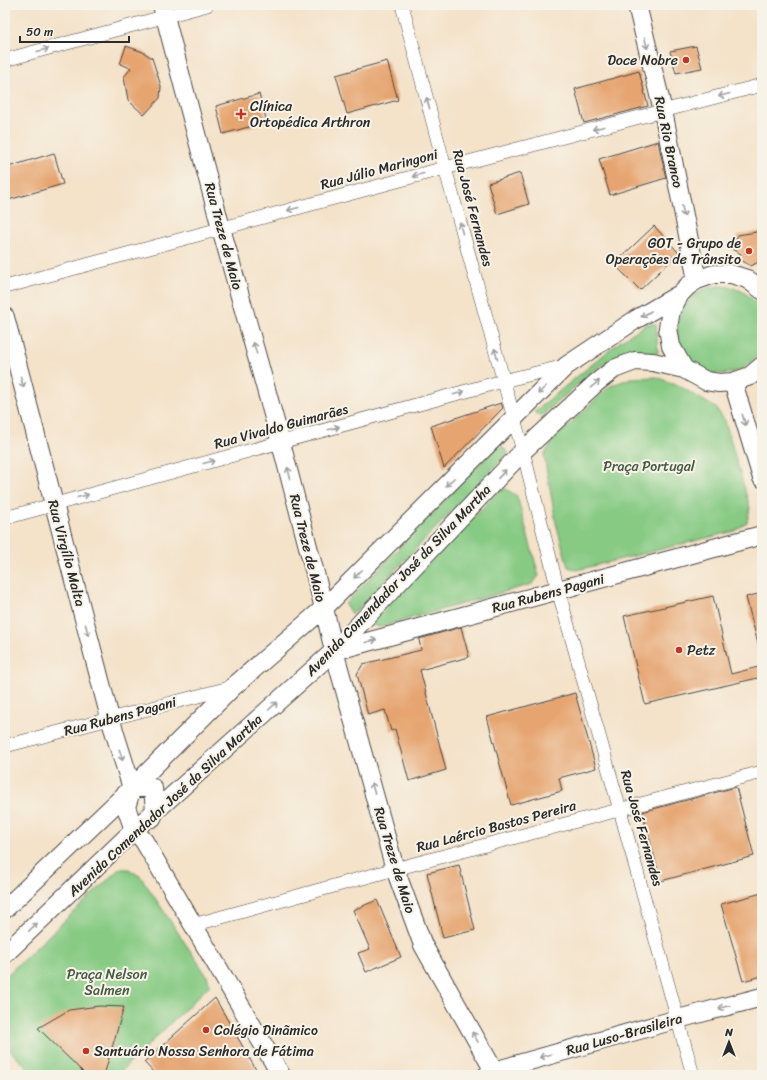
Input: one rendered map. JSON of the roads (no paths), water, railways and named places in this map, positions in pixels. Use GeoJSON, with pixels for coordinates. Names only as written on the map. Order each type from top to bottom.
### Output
{"type":"FeatureCollection","features":[{"type":"Feature","properties":{"kind":"street"},"geometry":{"type":"LineString","coordinates":[[5,60],[163,11],[207,5]]}},
{"type":"Feature","properties":{"kind":"street","name":"Rua José Fernandes"},"geometry":{"type":"LineString","coordinates":[[402,5],[523,451]]}},
{"type":"Feature","properties":{"kind":"street","name":"Rua Rio Branco"},"geometry":{"type":"LineString","coordinates":[[637,5],[664,111],[697,280]]}},
{"type":"Feature","properties":{"kind":"street","name":"Rua Treze de Maio"},"geometry":{"type":"LineString","coordinates":[[163,11],[282,443],[334,651],[395,869],[423,945],[492,1074]]}},
{"type":"Feature","properties":{"kind":"street","name":"Rua Júlio Maringoni"},"geometry":{"type":"LineString","coordinates":[[5,288],[445,168],[762,85]]}},
{"type":"Feature","properties":{"kind":"street"},"geometry":{"type":"LineString","coordinates":[[5,909],[132,788],[234,686],[324,608],[566,366],[635,320],[680,294],[697,280],[714,274],[731,274],[747,279],[762,289]]}},
{"type":"Feature","properties":{"kind":"street"},"geometry":{"type":"LineString","coordinates":[[680,294],[671,310],[668,328],[671,346],[684,369],[706,381],[719,383],[733,382],[750,376],[762,366]]}},
{"type":"Feature","properties":{"kind":"street","name":"Rua Virgílio Malta"},"geometry":{"type":"LineString","coordinates":[[5,317],[110,718],[132,788]]}},
{"type":"Feature","properties":{"kind":"street","name":"Avenida Comendador José da Silva Martha"},"geometry":{"type":"LineString","coordinates":[[155,811],[334,651],[523,451],[596,383],[614,369],[635,362],[653,362],[684,369]]}},
{"type":"Feature","properties":{"kind":"street","name":"Rua Vivaldo Guimarães"},"geometry":{"type":"LineString","coordinates":[[5,518],[504,381],[566,366]]}},
{"type":"Feature","properties":{"kind":"street"},"geometry":{"type":"LineString","coordinates":[[733,382],[762,478]]}},
{"type":"Feature","properties":{"kind":"street"},"geometry":{"type":"LineString","coordinates":[[523,451],[558,590]]}},
{"type":"Feature","properties":{"kind":"street","name":"Rua Rubens Pagani"},"geometry":{"type":"LineString","coordinates":[[334,651],[762,535]]}},
{"type":"Feature","properties":{"kind":"street","name":"Rua José Fernandes"},"geometry":{"type":"LineString","coordinates":[[558,590],[693,1075]]}},
{"type":"Feature","properties":{"kind":"street","name":"Rua Rubens Pagani"},"geometry":{"type":"LineString","coordinates":[[5,746],[234,686]]}},
{"type":"Feature","properties":{"kind":"street","name":"Rua Laércio Bastos Pereira"},"geometry":{"type":"LineString","coordinates":[[193,925],[395,869],[762,772]]}},
{"type":"Feature","properties":{"kind":"street"},"geometry":{"type":"LineString","coordinates":[[132,788],[153,788],[155,811],[139,836]]}},
{"type":"Feature","properties":{"kind":"street"},"geometry":{"type":"LineString","coordinates":[[132,788],[126,807],[139,836],[281,1075]]}},
{"type":"Feature","properties":{"kind":"street","name":"Avenida Comendador José da Silva Martha"},"geometry":{"type":"LineString","coordinates":[[5,954],[139,836]]}},
{"type":"Feature","properties":{"kind":"street","name":"Rua Luso-Brasileira"},"geometry":{"type":"LineString","coordinates":[[492,1074],[678,1019],[762,997]]}},
{"type":"Feature","properties":{"kind":"place","name":"Doce Nobre"},"geometry":{"type":"Point","coordinates":[686,60]}},
{"type":"Feature","properties":{"kind":"place","name":"Clínica Ortopédica Arthron"},"geometry":{"type":"Point","coordinates":[241,114]}},
{"type":"Feature","properties":{"kind":"place","name":"GOT - Grupo de Operações de Trânsito"},"geometry":{"type":"Point","coordinates":[749,251]}},
{"type":"Feature","properties":{"kind":"place","name":"Petz"},"geometry":{"type":"Point","coordinates":[679,650]}},
{"type":"Feature","properties":{"kind":"place","name":"Colégio Dinãmico"},"geometry":{"type":"Point","coordinates":[206,1030]}},
{"type":"Feature","properties":{"kind":"place","name":"Santuário Nossa Senhora de Fátima"},"geometry":{"type":"Point","coordinates":[86,1051]}},
{"type":"Feature","properties":{"kind":"park label","name":"Praça Portugal"},"geometry":{"type":"Point","coordinates":[649,466]}},
{"type":"Feature","properties":{"kind":"park label","name":"Praça Nelson Salmen"},"geometry":{"type":"Point","coordinates":[107,982]}}]}
